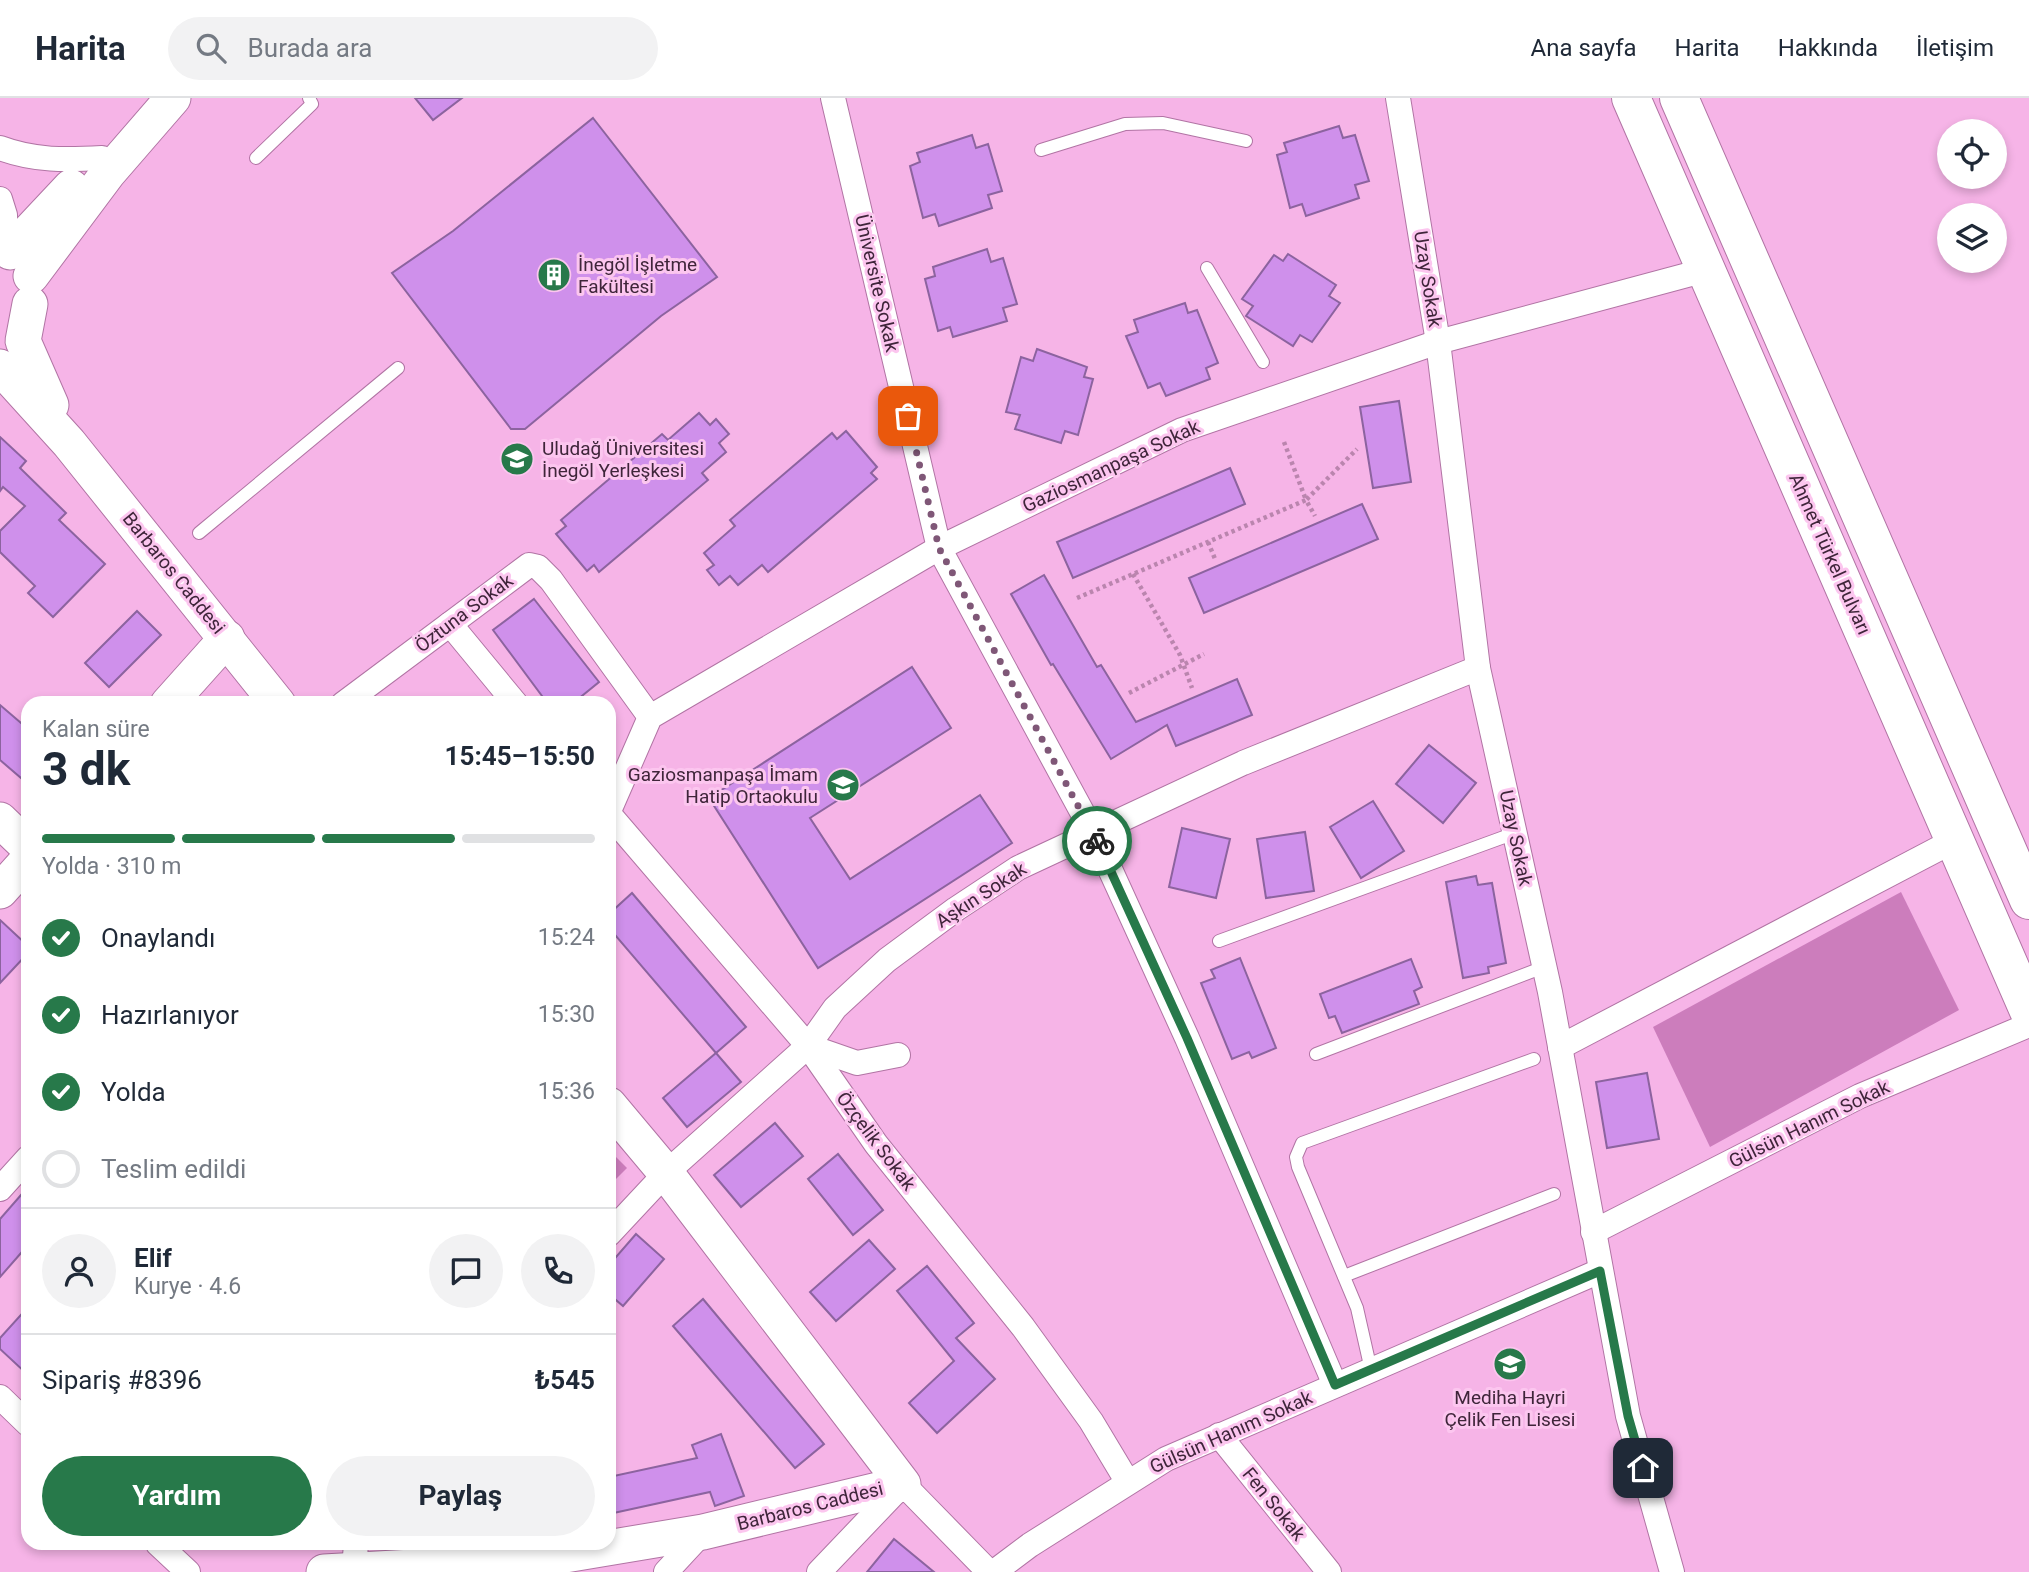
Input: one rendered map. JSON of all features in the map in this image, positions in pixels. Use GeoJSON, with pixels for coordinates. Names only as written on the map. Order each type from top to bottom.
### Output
{"type":"FeatureCollection","features":[{"type":"Feature","properties":{"kind":"main road","name":"Ahmet Türkel Bulvarı"},"geometry":{"type":"LineString","coordinates":[[1631,98],[2029,1011]]}},
{"type":"Feature","properties":{"kind":"main road"},"geometry":{"type":"LineString","coordinates":[[1679,98],[2029,901]]}},
{"type":"Feature","properties":{"kind":"main road"},"geometry":{"type":"LineString","coordinates":[[0,330],[14,324],[16,266],[102,158],[170,102]]}},
{"type":"Feature","properties":{"kind":"main road"},"geometry":{"type":"LineString","coordinates":[[16,266],[78,211],[170,102]]}},
{"type":"Feature","properties":{"kind":"main road"},"geometry":{"type":"LineString","coordinates":[[16,266],[23,341],[69,443]]}},
{"type":"Feature","properties":{"kind":"main road"},"geometry":{"type":"LineString","coordinates":[[0,367],[69,443]]}},
{"type":"Feature","properties":{"kind":"main road","name":"Barbaros Caddesi"},"geometry":{"type":"LineString","coordinates":[[69,443],[272,696]]}},
{"type":"Feature","properties":{"kind":"main road"},"geometry":{"type":"LineString","coordinates":[[175,696],[227,639]]}},
{"type":"Feature","properties":{"kind":"main road"},"geometry":{"type":"LineString","coordinates":[[0,820],[21,840]]}},
{"type":"Feature","properties":{"kind":"main road"},"geometry":{"type":"LineString","coordinates":[[0,891],[21,868]]}},
{"type":"Feature","properties":{"kind":"main road","name":"Barbaros Caddesi"},"geometry":{"type":"LineString","coordinates":[[616,1113],[666,1173],[903,1484],[703,1532],[616,1545]]}},
{"type":"Feature","properties":{"kind":"main road","name":"Barbaros Caddesi"},"geometry":{"type":"LineString","coordinates":[[345,1561],[535,1558],[587,1550]]}},
{"type":"Feature","properties":{"kind":"street","name":"Üniversite Sokak"},"geometry":{"type":"LineString","coordinates":[[833,98],[939,548],[1094,834],[1187,1038],[1335,1385]]}},
{"type":"Feature","properties":{"kind":"street","name":"Uzay Sokak"},"geometry":{"type":"LineString","coordinates":[[1398,98],[1437,342],[1479,668],[1560,1047],[1628,1416],[1672,1572]]}},
{"type":"Feature","properties":{"kind":"street"},"geometry":{"type":"LineString","coordinates":[[0,148],[19,156],[55,160],[102,158]]}},
{"type":"Feature","properties":{"kind":"street"},"geometry":{"type":"LineString","coordinates":[[0,199],[16,266]]}},
{"type":"Feature","properties":{"kind":"street","name":"Gaziosmanpaşa Sokak"},"geometry":{"type":"LineString","coordinates":[[650,717],[939,548],[1182,430],[1437,342],[1706,270]]}},
{"type":"Feature","properties":{"kind":"street","name":"Öztuna Sokak"},"geometry":{"type":"LineString","coordinates":[[354,696],[529,565],[538,567],[551,580],[650,717]]}},
{"type":"Feature","properties":{"kind":"street"},"geometry":{"type":"LineString","coordinates":[[450,624],[509,696]]}},
{"type":"Feature","properties":{"kind":"street","name":"Aşkın Sokak"},"geometry":{"type":"LineString","coordinates":[[616,1227],[666,1173],[808,1046],[835,1008],[887,960],[1018,868],[1243,763],[1479,668]]}},
{"type":"Feature","properties":{"kind":"street"},"geometry":{"type":"LineString","coordinates":[[616,797],[650,717]]}},
{"type":"Feature","properties":{"kind":"street","name":"Özçelik Sokak"},"geometry":{"type":"LineString","coordinates":[[616,821],[808,1046],[876,1144],[1023,1327],[1091,1421],[1127,1481]]}},
{"type":"Feature","properties":{"kind":"street"},"geometry":{"type":"LineString","coordinates":[[1560,1047],[1955,841]]}},
{"type":"Feature","properties":{"kind":"street","name":"Gülsün Hanım Sokak"},"geometry":{"type":"LineString","coordinates":[[1594,1232],[1860,1096],[2029,1025]]}},
{"type":"Feature","properties":{"kind":"street"},"geometry":{"type":"LineString","coordinates":[[808,1046],[857,1063],[898,1055]]}},
{"type":"Feature","properties":{"kind":"street"},"geometry":{"type":"LineString","coordinates":[[0,1189],[21,1166]]}},
{"type":"Feature","properties":{"kind":"street","name":"Gülsün Hanım Sokak"},"geometry":{"type":"LineString","coordinates":[[991,1572],[1166,1458],[1600,1271]]}},
{"type":"Feature","properties":{"kind":"street","name":"Fen Sokak"},"geometry":{"type":"LineString","coordinates":[[1219,1435],[1329,1572]]}},
{"type":"Feature","properties":{"kind":"street"},"geometry":{"type":"LineString","coordinates":[[819,1572],[903,1484],[991,1572]]}},
{"type":"Feature","properties":{"kind":"street"},"geometry":{"type":"LineString","coordinates":[[666,1572],[703,1532]]}},
{"type":"Feature","properties":{"kind":"street"},"geometry":{"type":"LineString","coordinates":[[164,1550],[188,1572]]}},
{"type":"Feature","properties":{"kind":"lane"},"geometry":{"type":"LineString","coordinates":[[256,158],[312,104],[309,98]]}},
{"type":"Feature","properties":{"kind":"lane"},"geometry":{"type":"LineString","coordinates":[[1041,150],[1125,124],[1163,123],[1246,141]]}},
{"type":"Feature","properties":{"kind":"lane"},"geometry":{"type":"LineString","coordinates":[[1207,268],[1263,362]]}},
{"type":"Feature","properties":{"kind":"lane"},"geometry":{"type":"LineString","coordinates":[[199,533],[398,368]]}},
{"type":"Feature","properties":{"kind":"lane"},"geometry":{"type":"LineString","coordinates":[[1219,941],[1515,833]]}},
{"type":"Feature","properties":{"kind":"lane"},"geometry":{"type":"LineString","coordinates":[[1315,1054],[1544,967]]}},
{"type":"Feature","properties":{"kind":"lane"},"geometry":{"type":"LineString","coordinates":[[1371,1370],[1362,1321],[1297,1162],[1297,1151],[1302,1143],[1534,1059]]}},
{"type":"Feature","properties":{"kind":"lane"},"geometry":{"type":"LineString","coordinates":[[1344,1276],[1554,1194]]}},
{"type":"Feature","properties":{"kind":"path"},"geometry":{"type":"LineString","coordinates":[[1284,442],[1306,500],[1315,516]]}},
{"type":"Feature","properties":{"kind":"path"},"geometry":{"type":"LineString","coordinates":[[1077,598],[1306,500],[1357,449]]}},
{"type":"Feature","properties":{"kind":"path"},"geometry":{"type":"LineString","coordinates":[[1208,542],[1215,559]]}},
{"type":"Feature","properties":{"kind":"path"},"geometry":{"type":"LineString","coordinates":[[1133,574],[1183,664],[1192,688]]}},
{"type":"Feature","properties":{"kind":"path"},"geometry":{"type":"LineString","coordinates":[[1129,693],[1204,654]]}},
{"type":"Feature","properties":{"kind":"shaded area"},"geometry":{"type":"Polygon","coordinates":[[[1901,892],[1959,1010],[1710,1147],[1653,1027],[1901,892]]]}},
{"type":"Feature","properties":{"kind":"shaded area"},"geometry":{"type":"Polygon","coordinates":[[[616,1157],[627,1168],[616,1179],[616,1157]]]}},
{"type":"Feature","properties":{"kind":"building"},"geometry":{"type":"Polygon","coordinates":[[[415,98],[462,98],[433,120],[415,98]]]}},
{"type":"Feature","properties":{"kind":"building","name":"İnegöl İşletme Fakültesi"},"geometry":{"type":"Polygon","coordinates":[[[593,118],[717,277],[661,316],[525,429],[511,429],[392,273],[453,231],[593,118]]]}},
{"type":"Feature","properties":{"kind":"building"},"geometry":{"type":"Polygon","coordinates":[[[1339,126],[1343,138],[1355,135],[1369,181],[1355,185],[1359,198],[1306,216],[1302,204],[1290,208],[1277,155],[1287,152],[1284,143],[1339,126]]]}},
{"type":"Feature","properties":{"kind":"building"},"geometry":{"type":"Polygon","coordinates":[[[972,135],[976,148],[988,144],[1002,191],[988,195],[992,208],[939,226],[935,214],[923,218],[910,166],[920,162],[917,153],[972,135]]]}},
{"type":"Feature","properties":{"kind":"building"},"geometry":{"type":"Polygon","coordinates":[[[987,249],[991,262],[1003,258],[1017,304],[1003,308],[1007,321],[953,337],[950,327],[938,331],[925,279],[935,276],[933,267],[987,249]]]}},
{"type":"Feature","properties":{"kind":"building"},"geometry":{"type":"Polygon","coordinates":[[[1288,254],[1336,285],[1329,296],[1340,303],[1312,342],[1300,335],[1293,346],[1246,316],[1253,306],[1242,299],[1274,255],[1283,261],[1288,254]]]}},
{"type":"Feature","properties":{"kind":"building"},"geometry":{"type":"Polygon","coordinates":[[[1185,303],[1188,313],[1197,310],[1218,363],[1206,368],[1210,379],[1166,396],[1160,383],[1148,388],[1126,336],[1138,332],[1134,320],[1185,303]]]}},
{"type":"Feature","properties":{"kind":"building"},"geometry":{"type":"Polygon","coordinates":[[[1037,349],[1087,367],[1084,377],[1093,379],[1078,435],[1065,431],[1061,443],[1015,429],[1020,415],[1006,412],[1021,357],[1033,361],[1037,349]]]}},
{"type":"Feature","properties":{"kind":"building"},"geometry":{"type":"Polygon","coordinates":[[[1399,401],[1411,482],[1373,488],[1360,407],[1399,401]]]}},
{"type":"Feature","properties":{"kind":"building"},"geometry":{"type":"Polygon","coordinates":[[[699,413],[710,425],[716,419],[729,434],[719,443],[726,452],[702,473],[708,480],[599,572],[594,565],[587,571],[556,534],[566,526],[561,520],[662,434],[668,440],[699,413]]]}},
{"type":"Feature","properties":{"kind":"building"},"geometry":{"type":"Polygon","coordinates":[[[846,431],[877,467],[871,473],[877,479],[768,572],[762,565],[738,585],[730,576],[719,585],[707,570],[714,565],[704,553],[735,526],[730,520],[832,433],[837,439],[846,431]]]}},
{"type":"Feature","properties":{"kind":"building"},"geometry":{"type":"Polygon","coordinates":[[[0,437],[26,461],[20,468],[66,513],[59,520],[105,564],[53,617],[28,593],[35,586],[0,552],[0,531],[25,506],[3,487],[0,491],[0,437]]]}},
{"type":"Feature","properties":{"kind":"building"},"geometry":{"type":"Polygon","coordinates":[[[1230,468],[1245,504],[1073,578],[1057,542],[1230,468]]]}},
{"type":"Feature","properties":{"kind":"building"},"geometry":{"type":"Polygon","coordinates":[[[1362,504],[1378,539],[1204,613],[1189,578],[1362,504]]]}},
{"type":"Feature","properties":{"kind":"building"},"geometry":{"type":"Polygon","coordinates":[[[1044,575],[1097,667],[1101,665],[1136,722],[1237,679],[1252,715],[1176,746],[1167,725],[1111,759],[1053,664],[1051,665],[1011,594],[1044,575]]]}},
{"type":"Feature","properties":{"kind":"building"},"geometry":{"type":"Polygon","coordinates":[[[534,599],[599,682],[582,696],[542,696],[493,630],[534,599]]]}},
{"type":"Feature","properties":{"kind":"building"},"geometry":{"type":"Polygon","coordinates":[[[137,611],[161,635],[109,687],[85,663],[137,611]]]}},
{"type":"Feature","properties":{"kind":"building"},"geometry":{"type":"Polygon","coordinates":[[[912,667],[951,728],[810,818],[850,879],[980,795],[1012,843],[818,968],[709,798],[912,667]]]}},
{"type":"Feature","properties":{"kind":"building"},"geometry":{"type":"Polygon","coordinates":[[[0,705],[21,723],[21,778],[0,760],[0,705]]]}},
{"type":"Feature","properties":{"kind":"building"},"geometry":{"type":"Polygon","coordinates":[[[1429,745],[1476,783],[1443,823],[1396,784],[1429,745]]]}},
{"type":"Feature","properties":{"kind":"building"},"geometry":{"type":"Polygon","coordinates":[[[1373,801],[1404,851],[1361,878],[1330,827],[1373,801]]]}},
{"type":"Feature","properties":{"kind":"building"},"geometry":{"type":"Polygon","coordinates":[[[1182,828],[1230,839],[1216,898],[1169,887],[1182,828]]]}},
{"type":"Feature","properties":{"kind":"building"},"geometry":{"type":"Polygon","coordinates":[[[1305,832],[1314,891],[1266,898],[1257,839],[1305,832]]]}},
{"type":"Feature","properties":{"kind":"building"},"geometry":{"type":"Polygon","coordinates":[[[1476,876],[1478,885],[1492,883],[1506,963],[1488,967],[1489,973],[1463,978],[1446,882],[1476,876]]]}},
{"type":"Feature","properties":{"kind":"building"},"geometry":{"type":"Polygon","coordinates":[[[632,893],[746,1027],[716,1053],[616,936],[616,908],[632,893]]]}},
{"type":"Feature","properties":{"kind":"building"},"geometry":{"type":"Polygon","coordinates":[[[0,920],[21,940],[21,960],[0,983],[0,920]]]}},
{"type":"Feature","properties":{"kind":"building"},"geometry":{"type":"Polygon","coordinates":[[[1240,958],[1276,1048],[1252,1058],[1249,1052],[1232,1059],[1201,983],[1215,978],[1211,970],[1240,958]]]}},
{"type":"Feature","properties":{"kind":"building"},"geometry":{"type":"Polygon","coordinates":[[[1411,959],[1422,987],[1414,991],[1419,1004],[1342,1033],[1335,1016],[1329,1018],[1320,994],[1411,959]]]}},
{"type":"Feature","properties":{"kind":"building"},"geometry":{"type":"Polygon","coordinates":[[[716,1053],[741,1082],[687,1127],[663,1098],[716,1053]]]}},
{"type":"Feature","properties":{"kind":"building"},"geometry":{"type":"Polygon","coordinates":[[[1647,1073],[1659,1139],[1607,1148],[1596,1082],[1647,1073]]]}},
{"type":"Feature","properties":{"kind":"building"},"geometry":{"type":"Polygon","coordinates":[[[775,1123],[803,1156],[741,1207],[714,1175],[775,1123]]]}},
{"type":"Feature","properties":{"kind":"building"},"geometry":{"type":"Polygon","coordinates":[[[838,1154],[883,1210],[853,1235],[808,1179],[838,1154]]]}},
{"type":"Feature","properties":{"kind":"building"},"geometry":{"type":"Polygon","coordinates":[[[21,1195],[21,1253],[0,1277],[0,1219],[21,1195]]]}},
{"type":"Feature","properties":{"kind":"building"},"geometry":{"type":"Polygon","coordinates":[[[636,1234],[664,1259],[623,1306],[616,1300],[616,1257],[636,1234]]]}},
{"type":"Feature","properties":{"kind":"building"},"geometry":{"type":"Polygon","coordinates":[[[869,1240],[895,1269],[836,1321],[810,1292],[869,1240]]]}},
{"type":"Feature","properties":{"kind":"building"},"geometry":{"type":"Polygon","coordinates":[[[927,1266],[974,1323],[956,1338],[995,1379],[937,1433],[909,1403],[954,1361],[897,1291],[927,1266]]]}},
{"type":"Feature","properties":{"kind":"building"},"geometry":{"type":"Polygon","coordinates":[[[703,1299],[824,1444],[795,1468],[673,1326],[703,1299]]]}},
{"type":"Feature","properties":{"kind":"building"},"geometry":{"type":"Polygon","coordinates":[[[21,1315],[21,1368],[0,1349],[0,1338],[21,1315]]]}},
{"type":"Feature","properties":{"kind":"building"},"geometry":{"type":"Polygon","coordinates":[[[721,1434],[744,1496],[715,1506],[710,1492],[616,1512],[616,1475],[697,1458],[692,1445],[721,1434]]]}},
{"type":"Feature","properties":{"kind":"building"},"geometry":{"type":"Polygon","coordinates":[[[894,1539],[934,1572],[867,1572],[894,1539]]]}},
{"type":"Feature","properties":{"kind":"way so far"},"geometry":{"type":"LineString","coordinates":[[908,416],[939,548],[1097,841]]}},
{"type":"Feature","properties":{"kind":"place","name":"İnegöl İşletme Fakültesi"},"geometry":{"type":"Point","coordinates":[554,275]}},
{"type":"Feature","properties":{"kind":"place","name":"Uludağ Üniversitesi İnegöl Yerleşkesi"},"geometry":{"type":"Point","coordinates":[517,459]}},
{"type":"Feature","properties":{"kind":"place","name":"Gaziosmanpaşa İmam Hatip Ortaokulu"},"geometry":{"type":"Point","coordinates":[843,785]}},
{"type":"Feature","properties":{"kind":"place","name":"Mediha Hayri Çelik Fen Lisesi"},"geometry":{"type":"Point","coordinates":[1510,1364]}},
{"type":"Feature","properties":{"kind":"route"},"geometry":{"type":"LineString","coordinates":[[1097,841],[1187,1038],[1335,1385],[1600,1271],[1628,1416],[1643,1468]]}}]}
